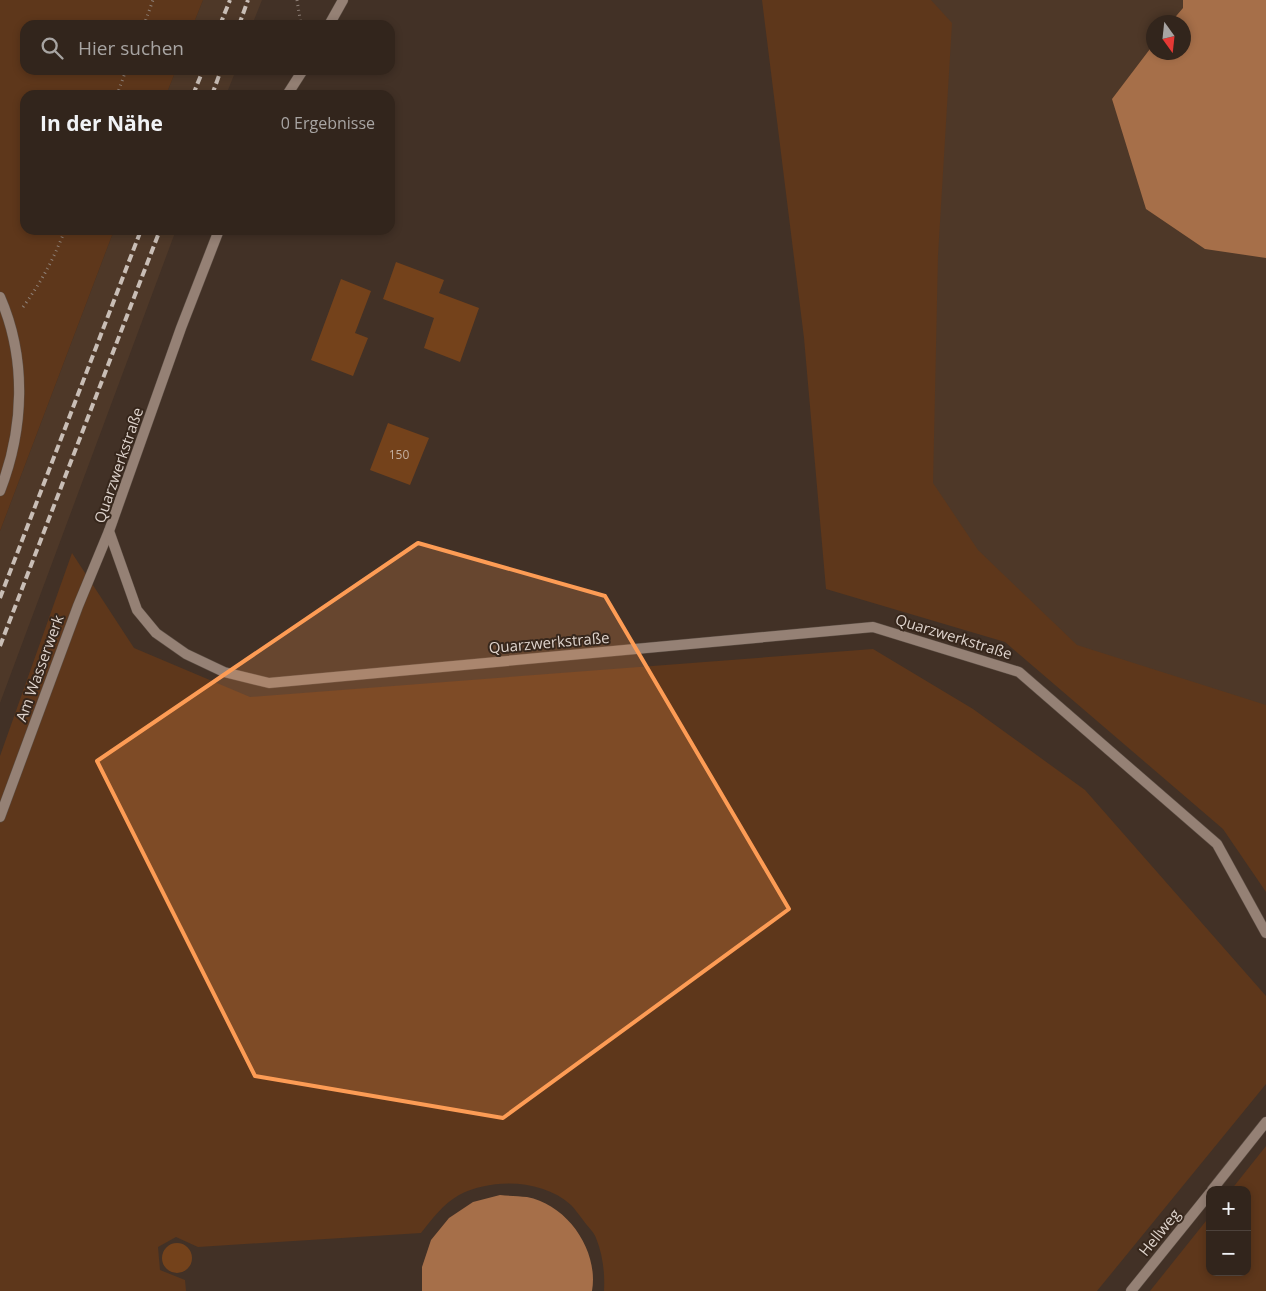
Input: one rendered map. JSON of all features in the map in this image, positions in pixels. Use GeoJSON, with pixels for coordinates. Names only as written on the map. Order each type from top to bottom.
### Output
{"type":"FeatureCollection","features":[{"type":"Feature","properties":{"kind":"street"},"geometry":{"type":"LineString","coordinates":[[332,20],[343,0]]}},
{"type":"Feature","properties":{"kind":"street"},"geometry":{"type":"LineString","coordinates":[[291,90],[300,75]]}},
{"type":"Feature","properties":{"kind":"street","name":"Quarzwerkstraße"},"geometry":{"type":"LineString","coordinates":[[217,235],[181,328],[109,531],[137,610],[156,633],[186,654],[224,672],[269,682],[873,627],[1019,672],[1217,844],[1266,933]]}},
{"type":"Feature","properties":{"kind":"street"},"geometry":{"type":"LineString","coordinates":[[0,297],[9,318],[20,380],[15,438],[0,492]]}},
{"type":"Feature","properties":{"kind":"street","name":"Am Wasserwerk"},"geometry":{"type":"LineString","coordinates":[[0,817],[78,606],[109,531]]}},
{"type":"Feature","properties":{"kind":"street","name":"Hellweg"},"geometry":{"type":"LineString","coordinates":[[1215,1186],[1266,1122]]}},
{"type":"Feature","properties":{"kind":"street","name":"Hellweg"},"geometry":{"type":"LineString","coordinates":[[1131,1291],[1206,1197]]}},
{"type":"Feature","properties":{"kind":"path"},"geometry":{"type":"LineString","coordinates":[[146,20],[153,0]]}},
{"type":"Feature","properties":{"kind":"path"},"geometry":{"type":"LineString","coordinates":[[297,0],[300,20]]}},
{"type":"Feature","properties":{"kind":"path"},"geometry":{"type":"LineString","coordinates":[[119,90],[124,75]]}},
{"type":"Feature","properties":{"kind":"path"},"geometry":{"type":"LineString","coordinates":[[9,318],[23,307],[38,286],[53,261],[63,235]]}},
{"type":"Feature","properties":{"kind":"highlighted area"},"geometry":{"type":"Polygon","coordinates":[[[418,543],[605,596],[789,909],[503,1118],[255,1076],[97,761],[418,543]]]}},
{"type":"Feature","properties":{"kind":"shaded area"},"geometry":{"type":"Polygon","coordinates":[[[0,0],[203,0],[195,20],[20,20],[20,75],[174,75],[168,90],[20,90],[20,235],[112,235],[0,531],[0,0]]]}},
{"type":"Feature","properties":{"kind":"shaded area"},"geometry":{"type":"Polygon","coordinates":[[[203,0],[262,0],[254,20],[195,20],[203,0]]]}},
{"type":"Feature","properties":{"kind":"shaded area"},"geometry":{"type":"Polygon","coordinates":[[[762,0],[931,0],[952,23],[938,255],[933,483],[978,550],[1077,645],[1266,705],[1266,892],[1223,829],[1005,642],[826,589],[804,338],[762,0]]]}},
{"type":"Feature","properties":{"kind":"shaded area"},"geometry":{"type":"Polygon","coordinates":[[[814,0],[1266,0],[1266,865],[868,516],[814,0]]]}},
{"type":"Feature","properties":{"kind":"shaded area"},"geometry":{"type":"Polygon","coordinates":[[[1183,0],[1266,0],[1266,258],[1205,249],[1146,209],[1112,99],[1146,54],[1146,60],[1191,60],[1191,15],[1177,15],[1183,8],[1183,0]]]}},
{"type":"Feature","properties":{"kind":"shaded area"},"geometry":{"type":"Polygon","coordinates":[[[174,75],[234,75],[228,90],[168,90],[174,75]]]}},
{"type":"Feature","properties":{"kind":"shaded area"},"geometry":{"type":"Polygon","coordinates":[[[112,235],[174,235],[0,703],[0,531],[112,235]]]}},
{"type":"Feature","properties":{"kind":"shaded area"},"geometry":{"type":"Polygon","coordinates":[[[72,553],[134,648],[250,697],[873,649],[973,709],[1085,790],[1266,996],[1266,1084],[1097,1291],[604,1291],[603,1264],[596,1238],[571,1205],[559,1196],[546,1190],[532,1186],[501,1184],[472,1189],[459,1195],[443,1207],[421,1233],[198,1247],[176,1237],[158,1247],[160,1270],[185,1280],[186,1291],[0,1291],[0,756],[72,553]]]}},
{"type":"Feature","properties":{"kind":"shaded area"},"geometry":{"type":"Polygon","coordinates":[[[1266,1146],[1266,1291],[1150,1291],[1206,1221],[1206,1276],[1251,1276],[1251,1186],[1234,1186],[1266,1146]]]}},
{"type":"Feature","properties":{"kind":"shaded area"},"geometry":{"type":"Polygon","coordinates":[[[500,1195],[527,1197],[542,1202],[555,1209],[567,1220],[577,1232],[591,1261],[592,1291],[422,1291],[422,1267],[431,1240],[449,1218],[473,1202],[500,1195]]]}},
{"type":"Feature","properties":{"kind":"building"},"geometry":{"type":"Polygon","coordinates":[[[396,262],[444,280],[439,293],[479,308],[460,362],[424,348],[434,318],[383,299],[396,262]]]}},
{"type":"Feature","properties":{"kind":"building"},"geometry":{"type":"Polygon","coordinates":[[[341,279],[371,291],[355,333],[368,338],[353,376],[311,360],[341,279]]]}},
{"type":"Feature","properties":{"kind":"building"},"geometry":{"type":"Polygon","coordinates":[[[388,423],[429,438],[410,485],[370,470],[388,423]]]}},
{"type":"Feature","properties":{"kind":"building"},"geometry":{"type":"Polygon","coordinates":[[[177,1243],[188,1247],[192,1258],[188,1269],[177,1273],[166,1269],[162,1258],[166,1247],[177,1243]]]}},
{"type":"Feature","properties":{"kind":"railway"},"geometry":{"type":"LineString","coordinates":[[222,20],[230,0]]}},
{"type":"Feature","properties":{"kind":"railway"},"geometry":{"type":"LineString","coordinates":[[241,20],[248,0]]}},
{"type":"Feature","properties":{"kind":"railway"},"geometry":{"type":"LineString","coordinates":[[195,90],[201,75]]}},
{"type":"Feature","properties":{"kind":"railway"},"geometry":{"type":"LineString","coordinates":[[214,90],[219,75]]}},
{"type":"Feature","properties":{"kind":"railway"},"geometry":{"type":"LineString","coordinates":[[0,598],[139,235]]}},
{"type":"Feature","properties":{"kind":"railway"},"geometry":{"type":"LineString","coordinates":[[0,646],[158,235]]}}]}
